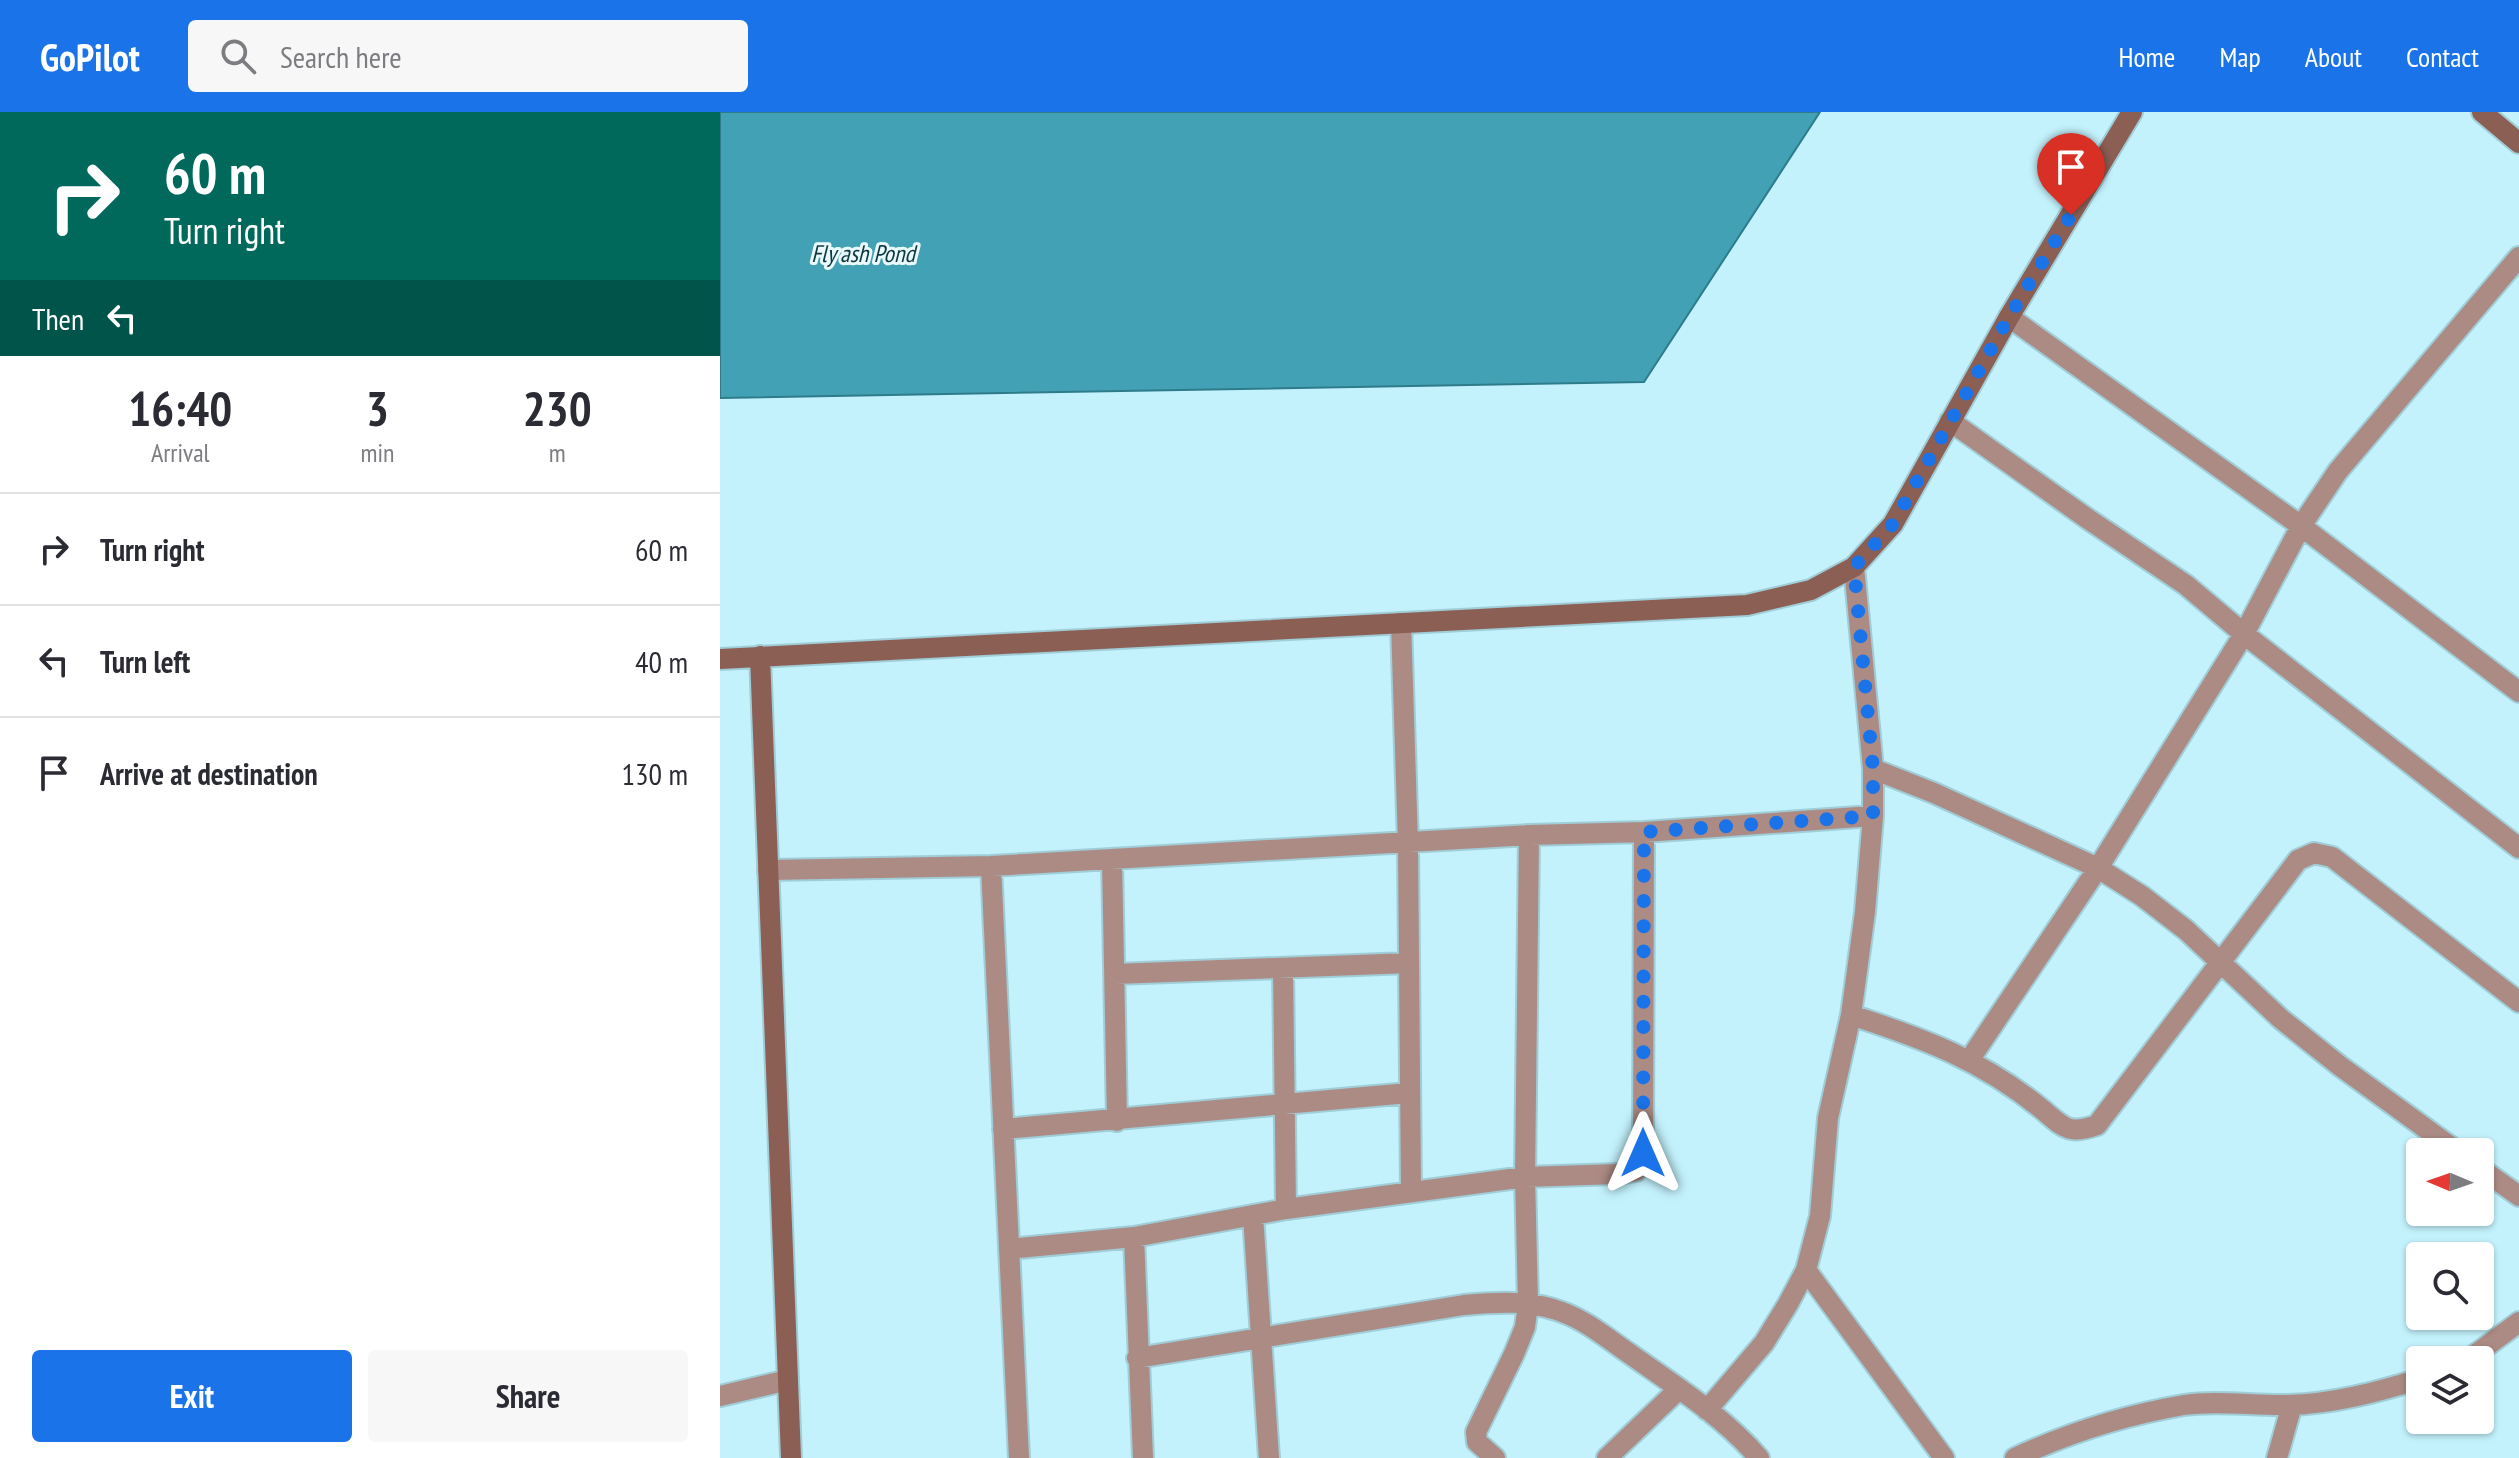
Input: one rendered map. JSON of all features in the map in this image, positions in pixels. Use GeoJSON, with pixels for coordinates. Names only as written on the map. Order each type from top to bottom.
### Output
{"type":"FeatureCollection","features":[{"type":"Feature","properties":{"kind":"street"},"geometry":{"type":"LineString","coordinates":[[720,659],[1747,605],[1811,590],[1854,567],[1893,524],[2009,317],[2132,112]]}},
{"type":"Feature","properties":{"kind":"street"},"geometry":{"type":"LineString","coordinates":[[2482,112],[2519,143]]}},
{"type":"Feature","properties":{"kind":"street"},"geometry":{"type":"LineString","coordinates":[[1970,1059],[2098,868],[2244,634],[2301,526],[2338,471],[2519,257]]}},
{"type":"Feature","properties":{"kind":"street"},"geometry":{"type":"LineString","coordinates":[[2009,317],[2301,526],[2519,692]]}},
{"type":"Feature","properties":{"kind":"street"},"geometry":{"type":"LineString","coordinates":[[1950,421],[2186,585],[2244,634],[2519,848]]}},
{"type":"Feature","properties":{"kind":"street"},"geometry":{"type":"LineString","coordinates":[[1707,1410],[1764,1343],[1806,1270],[1820,1216],[1828,1118],[1851,1015],[1865,912],[1873,816],[1873,769],[1854,567]]}},
{"type":"Feature","properties":{"kind":"street"},"geometry":{"type":"LineString","coordinates":[[1401,623],[1408,844],[1411,1191]]}},
{"type":"Feature","properties":{"kind":"street"},"geometry":{"type":"LineString","coordinates":[[760,656],[791,1458]]}},
{"type":"Feature","properties":{"kind":"street"},"geometry":{"type":"LineString","coordinates":[[1873,769],[2098,868],[2142,896],[2293,1028],[2439,1138]]}},
{"type":"Feature","properties":{"kind":"street"},"geometry":{"type":"LineString","coordinates":[[768,870],[991,866],[1529,835],[1644,832],[1873,816]]}},
{"type":"Feature","properties":{"kind":"street"},"geometry":{"type":"LineString","coordinates":[[1009,1249],[1134,1237],[1286,1209],[1411,1191],[1525,1177],[1636,1171],[1643,1153],[1644,832]]}},
{"type":"Feature","properties":{"kind":"street"},"geometry":{"type":"LineString","coordinates":[[1495,1458],[1477,1442],[1476,1432],[1525,1327],[1528,1304],[1525,1177],[1529,835]]}},
{"type":"Feature","properties":{"kind":"street"},"geometry":{"type":"LineString","coordinates":[[1851,1015],[1915,1036],[1970,1059],[2022,1093],[2061,1126],[2080,1131],[2097,1125],[2298,860],[2314,853],[2332,857],[2519,1002]]}},
{"type":"Feature","properties":{"kind":"street"},"geometry":{"type":"LineString","coordinates":[[1112,860],[1117,1121]]}},
{"type":"Feature","properties":{"kind":"street"},"geometry":{"type":"LineString","coordinates":[[991,866],[1019,1458]]}},
{"type":"Feature","properties":{"kind":"street"},"geometry":{"type":"LineString","coordinates":[[1115,974],[1409,963]]}},
{"type":"Feature","properties":{"kind":"street"},"geometry":{"type":"LineString","coordinates":[[1283,969],[1286,1209]]}},
{"type":"Feature","properties":{"kind":"street"},"geometry":{"type":"LineString","coordinates":[[1003,1129],[1409,1093]]}},
{"type":"Feature","properties":{"kind":"street"},"geometry":{"type":"LineString","coordinates":[[2494,1178],[2519,1196]]}},
{"type":"Feature","properties":{"kind":"street"},"geometry":{"type":"LineString","coordinates":[[1253,1215],[1269,1458]]}},
{"type":"Feature","properties":{"kind":"street"},"geometry":{"type":"LineString","coordinates":[[1134,1237],[1143,1458]]}},
{"type":"Feature","properties":{"kind":"street"},"geometry":{"type":"LineString","coordinates":[[1806,1270],[1944,1458]]}},
{"type":"Feature","properties":{"kind":"street"},"geometry":{"type":"LineString","coordinates":[[1137,1358],[1464,1305],[1528,1304],[1560,1311],[1583,1321],[1707,1410],[1740,1436],[1759,1458]]}},
{"type":"Feature","properties":{"kind":"street"},"geometry":{"type":"LineString","coordinates":[[2487,1346],[2519,1322]]}},
{"type":"Feature","properties":{"kind":"street"},"geometry":{"type":"LineString","coordinates":[[720,1396],[788,1380]]}},
{"type":"Feature","properties":{"kind":"street"},"geometry":{"type":"LineString","coordinates":[[2015,1458],[2044,1444],[2114,1421],[2187,1405],[2292,1405],[2365,1395],[2406,1383]]}},
{"type":"Feature","properties":{"kind":"street"},"geometry":{"type":"LineString","coordinates":[[1607,1458],[1679,1389]]}},
{"type":"Feature","properties":{"kind":"street"},"geometry":{"type":"LineString","coordinates":[[2277,1458],[2292,1405]]}},
{"type":"Feature","properties":{"kind":"water","name":"Fly ash Pond"},"geometry":{"type":"Polygon","coordinates":[[[720,112],[1820,112],[1644,382],[720,398],[720,112]]]}},
{"type":"Feature","properties":{"kind":"route"},"geometry":{"type":"LineString","coordinates":[[1643,1153],[1644,832],[1873,816],[1873,769],[1854,567],[1893,524],[2009,317],[2071,215]]}}]}
